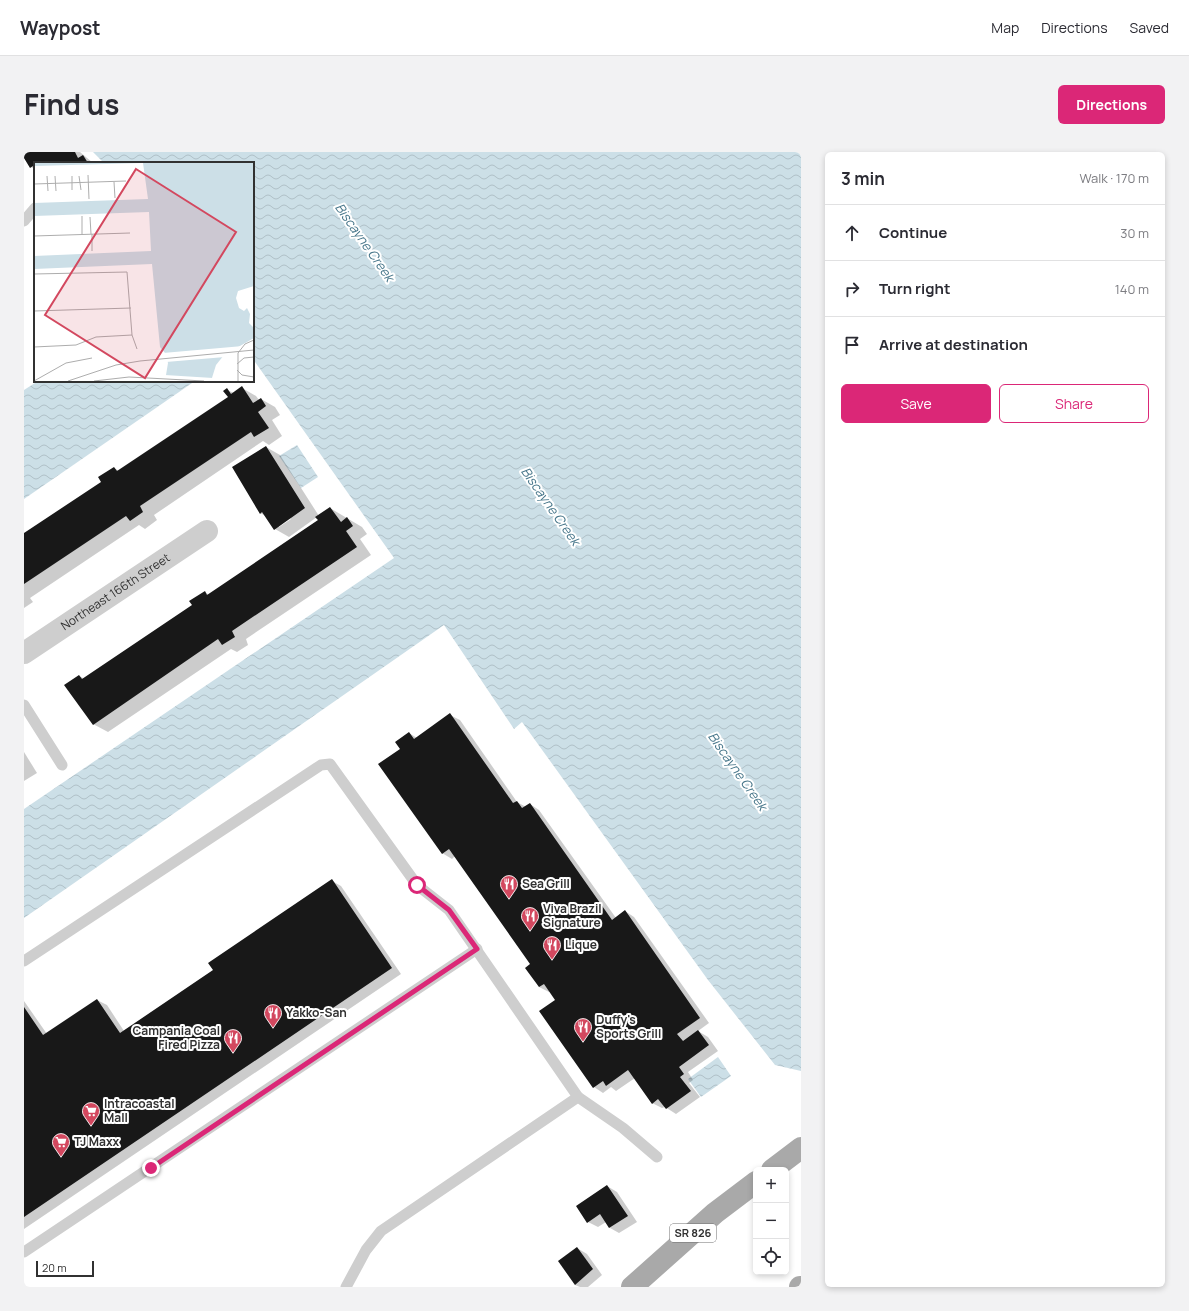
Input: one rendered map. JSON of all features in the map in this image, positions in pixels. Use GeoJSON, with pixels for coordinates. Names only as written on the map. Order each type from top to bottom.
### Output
{"type":"FeatureCollection","features":[{"type":"Feature","properties":{"kind":"main road"},"geometry":{"type":"LineString","coordinates":[[776,1167],[801,1148]]}},
{"type":"Feature","properties":{"kind":"main road","name":"SR 826"},"geometry":{"type":"LineString","coordinates":[[632,1287],[715,1213],[753,1184]]}},
{"type":"Feature","properties":{"kind":"street","name":"Northeast 166th Street"},"geometry":{"type":"LineString","coordinates":[[24,653],[207,531]]}},
{"type":"Feature","properties":{"kind":"lane"},"geometry":{"type":"LineString","coordinates":[[24,221],[34,209]]}},
{"type":"Feature","properties":{"kind":"lane"},"geometry":{"type":"LineString","coordinates":[[24,705],[62,765]]}},
{"type":"Feature","properties":{"kind":"lane"},"geometry":{"type":"LineString","coordinates":[[24,960],[322,765],[330,764],[417,885],[449,910],[578,1097],[624,1128],[657,1157]]}},
{"type":"Feature","properties":{"kind":"lane"},"geometry":{"type":"LineString","coordinates":[[24,1252],[477,949]]}},
{"type":"Feature","properties":{"kind":"lane"},"geometry":{"type":"LineString","coordinates":[[346,1287],[366,1250],[381,1231],[578,1097]]}},
{"type":"Feature","properties":{"kind":"water","name":"Biscayne Creek"},"geometry":{"type":"Polygon","coordinates":[[[93,152],[801,152],[801,1071],[775,1065],[708,980],[522,722],[514,729],[444,625],[24,918],[24,809],[394,558],[254,360],[254,162],[103,162],[93,152]]]}},
{"type":"Feature","properties":{"kind":"water"},"geometry":{"type":"Polygon","coordinates":[[[36,382],[194,382],[24,499],[24,390],[36,382]]]}},
{"type":"Feature","properties":{"kind":"water"},"geometry":{"type":"Polygon","coordinates":[[[297,445],[318,477],[301,488],[279,456],[297,445]]]}},
{"type":"Feature","properties":{"kind":"water"},"geometry":{"type":"Polygon","coordinates":[[[718,1057],[731,1076],[701,1097],[688,1079],[718,1057]]]}},
{"type":"Feature","properties":{"kind":"building"},"geometry":{"type":"Polygon","coordinates":[[[24,152],[75,152],[78,158],[83,155],[87,162],[34,162],[34,167],[33,166],[30,168],[24,158],[24,152]]]}},
{"type":"Feature","properties":{"kind":"building"},"geometry":{"type":"Polygon","coordinates":[[[242,386],[253,403],[261,398],[266,406],[258,412],[269,428],[254,437],[251,432],[140,506],[143,512],[130,521],[126,516],[24,584],[24,533],[101,482],[98,477],[114,467],[117,471],[228,397],[223,391],[227,388],[231,394],[242,386]]]}},
{"type":"Feature","properties":{"kind":"building"},"geometry":{"type":"Polygon","coordinates":[[[266,446],[305,508],[274,530],[262,512],[260,514],[232,467],[266,446]]]}},
{"type":"Feature","properties":{"kind":"building"},"geometry":{"type":"Polygon","coordinates":[[[330,507],[341,522],[347,517],[353,526],[346,531],[357,547],[232,631],[235,637],[222,645],[218,639],[93,725],[64,685],[79,675],[82,679],[192,605],[189,601],[205,591],[207,595],[318,520],[315,517],[330,507]]]}},
{"type":"Feature","properties":{"kind":"building"},"geometry":{"type":"Polygon","coordinates":[[[450,713],[513,803],[517,801],[522,808],[530,803],[612,920],[625,910],[700,1018],[677,1034],[683,1041],[698,1030],[709,1045],[679,1067],[684,1074],[680,1077],[691,1091],[666,1109],[658,1099],[652,1104],[628,1070],[606,1086],[603,1081],[593,1088],[539,1011],[555,1000],[544,984],[539,987],[525,968],[530,964],[449,849],[442,854],[378,764],[400,749],[395,742],[409,732],[414,739],[450,713]]]}},
{"type":"Feature","properties":{"kind":"building","name":"Intracoastal Mall"},"geometry":{"type":"Polygon","coordinates":[[[332,879],[392,968],[24,1217],[24,1007],[43,1035],[97,999],[120,1033],[213,970],[208,963],[332,879]]]}},
{"type":"Feature","properties":{"kind":"building"},"geometry":{"type":"Polygon","coordinates":[[[607,1185],[628,1216],[609,1228],[600,1214],[587,1223],[576,1206],[607,1185]]]}},
{"type":"Feature","properties":{"kind":"building"},"geometry":{"type":"Polygon","coordinates":[[[577,1247],[593,1269],[575,1285],[558,1261],[577,1247]]]}},
{"type":"Feature","properties":{"kind":"place","name":"Sea Grill"},"geometry":{"type":"Point","coordinates":[509,899]}},
{"type":"Feature","properties":{"kind":"place","name":"Viva Brazil Signature"},"geometry":{"type":"Point","coordinates":[530,931]}},
{"type":"Feature","properties":{"kind":"place","name":"Lique"},"geometry":{"type":"Point","coordinates":[552,960]}},
{"type":"Feature","properties":{"kind":"place","name":"Yakko-San"},"geometry":{"type":"Point","coordinates":[273,1028]}},
{"type":"Feature","properties":{"kind":"place","name":"Duffy's Sports Grill"},"geometry":{"type":"Point","coordinates":[583,1042]}},
{"type":"Feature","properties":{"kind":"place","name":"Campania Coal Fired Pizza"},"geometry":{"type":"Point","coordinates":[233,1053]}},
{"type":"Feature","properties":{"kind":"place","name":"Intracoastal Mall"},"geometry":{"type":"Point","coordinates":[91,1126]}},
{"type":"Feature","properties":{"kind":"place","name":"TJ Maxx"},"geometry":{"type":"Point","coordinates":[61,1157]}},
{"type":"Feature","properties":{"kind":"route"},"geometry":{"type":"LineString","coordinates":[[151,1168],[477,949],[449,910],[417,885]]}}]}
